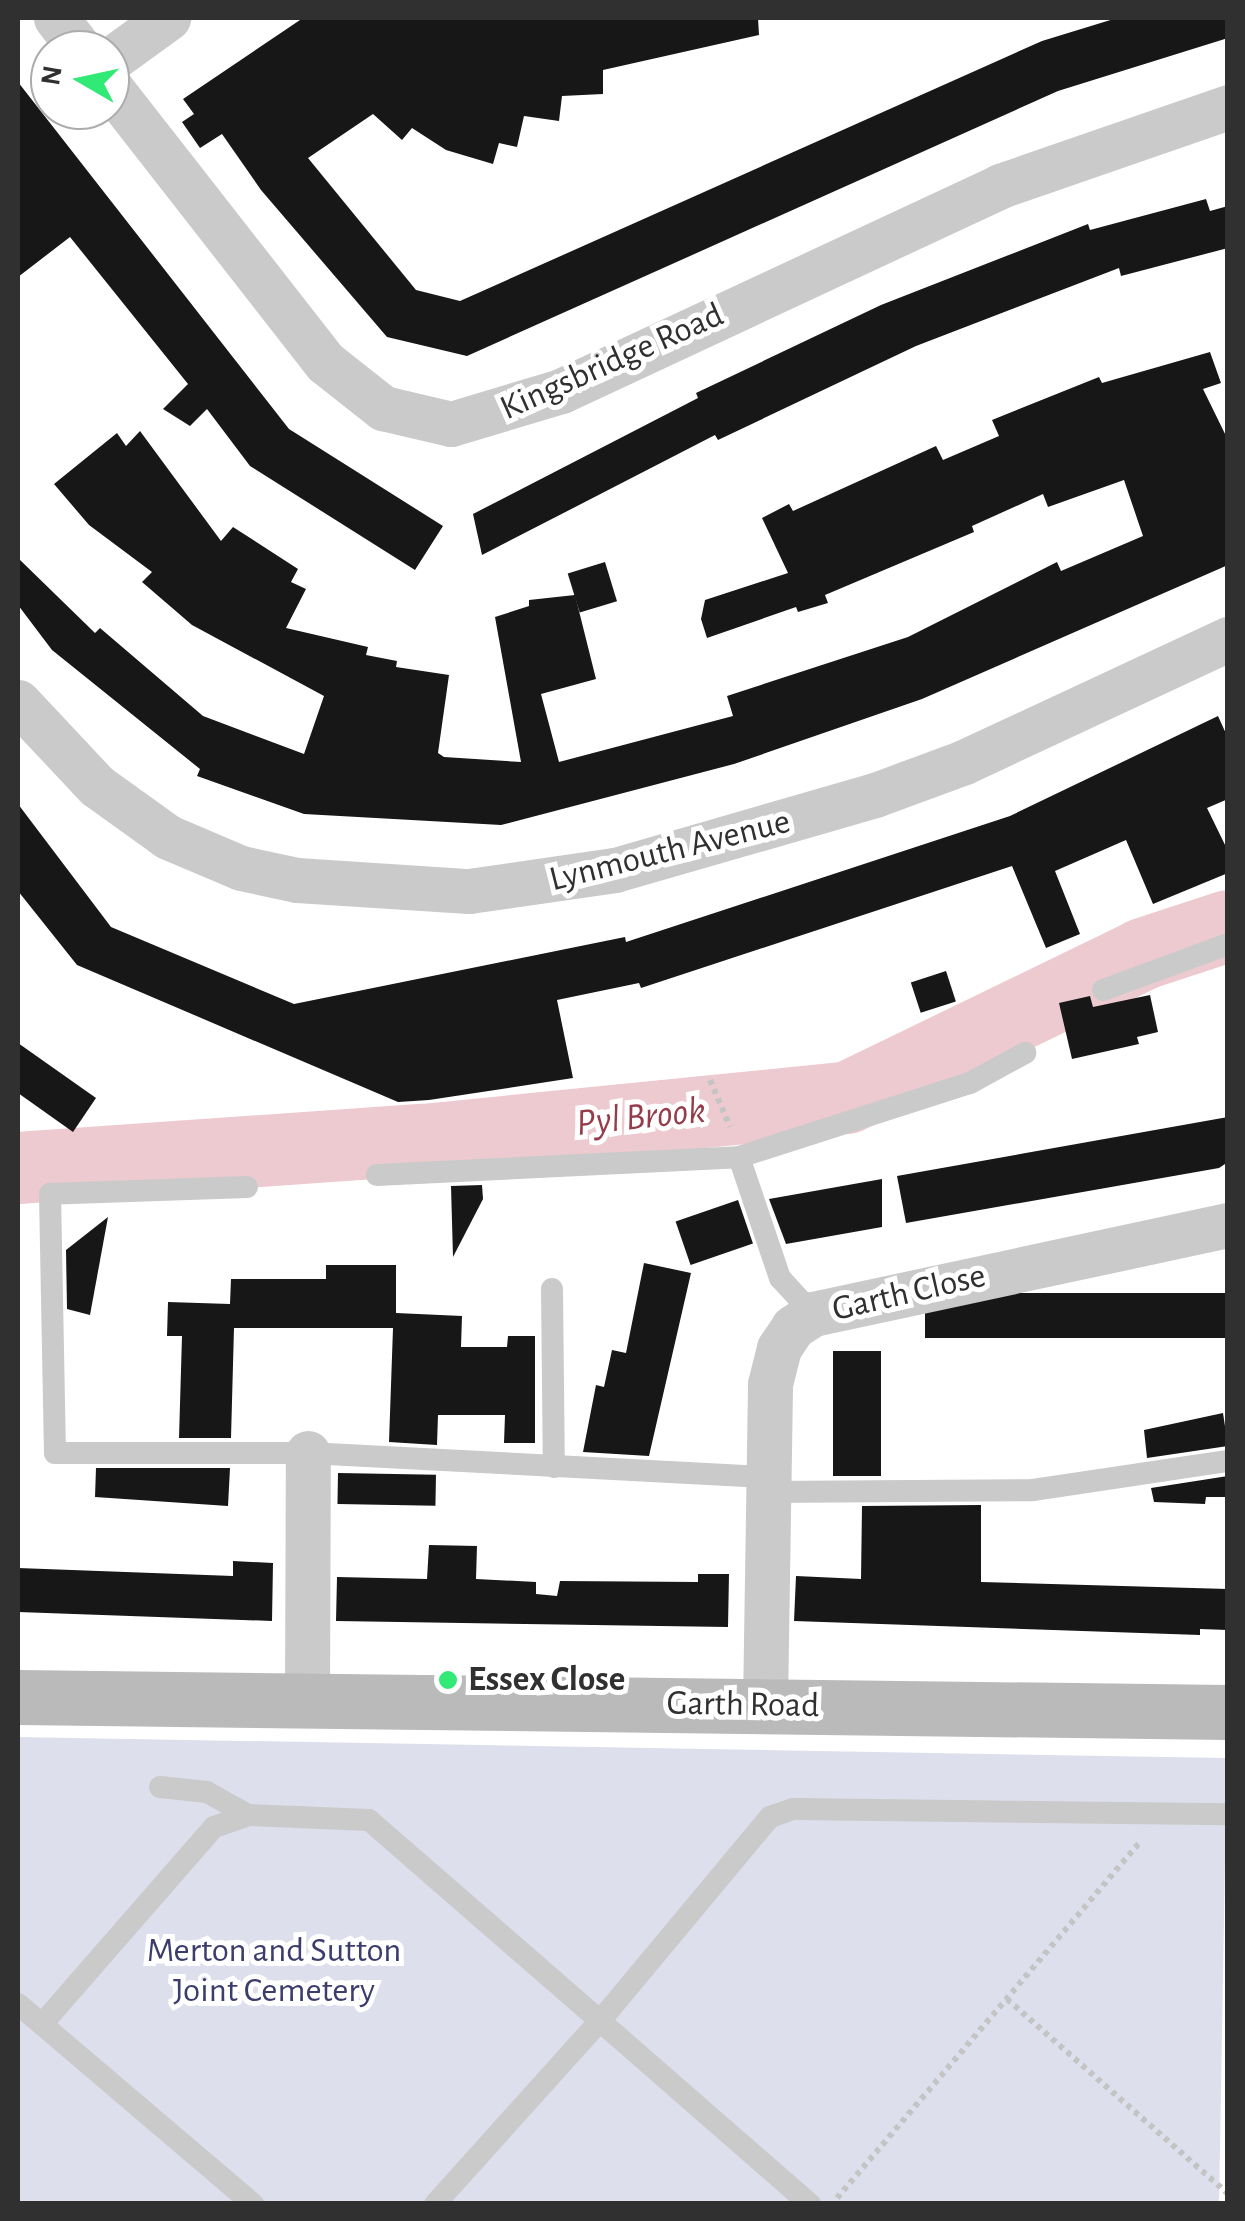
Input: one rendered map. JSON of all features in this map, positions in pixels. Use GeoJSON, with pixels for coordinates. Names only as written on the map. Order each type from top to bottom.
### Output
{"type":"FeatureCollection","features":[{"type":"Feature","properties":{"kind":"street"},"geometry":{"type":"LineString","coordinates":[[130,46],[168,18]]}},
{"type":"Feature","properties":{"kind":"street","name":"Kingsbridge Road"},"geometry":{"type":"LineString","coordinates":[[130,113],[326,363],[383,408],[451,424],[561,391],[1000,186],[1228,107]]}},
{"type":"Feature","properties":{"kind":"street","name":"Lynmouth Avenue"},"geometry":{"type":"LineString","coordinates":[[18,702],[97,786],[168,837],[241,868],[297,880],[470,892],[615,870],[875,795],[964,762],[1228,639]]}},
{"type":"Feature","properties":{"kind":"street","name":"Garth Close"},"geometry":{"type":"LineString","coordinates":[[764,1705],[770,1384],[778,1348],[813,1314],[1228,1226]]}},
{"type":"Feature","properties":{"kind":"street"},"geometry":{"type":"LineString","coordinates":[[307,1701],[308,1453]]}},
{"type":"Feature","properties":{"kind":"street","name":"Garth Road"},"geometry":{"type":"LineString","coordinates":[[18,1697],[1228,1712]]}},
{"type":"Feature","properties":{"kind":"lane"},"geometry":{"type":"LineString","coordinates":[[1103,990],[1228,944]]}},
{"type":"Feature","properties":{"kind":"lane"},"geometry":{"type":"LineString","coordinates":[[377,1175],[736,1147],[970,1084],[1025,1054]]}},
{"type":"Feature","properties":{"kind":"lane"},"geometry":{"type":"LineString","coordinates":[[736,1147],[780,1278],[813,1314]]}},
{"type":"Feature","properties":{"kind":"lane"},"geometry":{"type":"LineString","coordinates":[[246,1187],[50,1194],[55,1453],[308,1453],[767,1484],[1033,1490],[1228,1461]]}},
{"type":"Feature","properties":{"kind":"lane"},"geometry":{"type":"LineString","coordinates":[[552,1289],[554,1468]]}},
{"type":"Feature","properties":{"kind":"lane"},"geometry":{"type":"LineString","coordinates":[[160,1786],[207,1792],[248,1815]]}},
{"type":"Feature","properties":{"kind":"lane"},"geometry":{"type":"LineString","coordinates":[[435,2204],[600,2021],[770,1817],[793,1809],[1228,1814]]}},
{"type":"Feature","properties":{"kind":"lane"},"geometry":{"type":"LineString","coordinates":[[42,2023],[214,1827],[248,1815],[369,1820],[810,2204]]}},
{"type":"Feature","properties":{"kind":"lane"},"geometry":{"type":"LineString","coordinates":[[18,2004],[253,2204]]}},
{"type":"Feature","properties":{"kind":"path"},"geometry":{"type":"LineString","coordinates":[[710,1080],[720,1092],[736,1147]]}},
{"type":"Feature","properties":{"kind":"path"},"geometry":{"type":"LineString","coordinates":[[833,2204],[1164,1814]]}},
{"type":"Feature","properties":{"kind":"path"},"geometry":{"type":"LineString","coordinates":[[1007,1999],[1228,2194]]}},
{"type":"Feature","properties":{"kind":"green space","name":"Merton and Sutton Joint Cemetery"},"geometry":{"type":"Polygon","coordinates":[[[18,1737],[1227,1758],[1219,2204],[18,2204],[18,1737]]]}},
{"type":"Feature","properties":{"kind":"building"},"geometry":{"type":"Polygon","coordinates":[[[303,18],[758,18],[759,35],[603,70],[603,94],[562,96],[559,121],[524,116],[517,147],[499,143],[493,164],[446,150],[412,128],[402,140],[373,114],[308,158],[416,290],[460,301],[1042,41],[1117,18],[1228,18],[1228,38],[1058,91],[467,356],[387,337],[261,190],[222,134],[200,148],[182,122],[194,114],[183,99],[303,18]]]}},
{"type":"Feature","properties":{"kind":"building"},"geometry":{"type":"Polygon","coordinates":[[[18,82],[30,97],[30,130],[55,130],[289,429],[443,526],[415,570],[250,466],[207,409],[190,426],[163,409],[188,384],[70,237],[18,277],[18,82]]]}},
{"type":"Feature","properties":{"kind":"building"},"geometry":{"type":"Polygon","coordinates":[[[1206,199],[1210,211],[1228,206],[1228,248],[1121,276],[1119,268],[916,346],[718,440],[715,435],[482,555],[473,514],[698,398],[696,393],[881,305],[1088,224],[1090,230],[1206,199]]]}},
{"type":"Feature","properties":{"kind":"building"},"geometry":{"type":"Polygon","coordinates":[[[1210,352],[1221,383],[1203,389],[1228,440],[1228,565],[922,699],[734,764],[501,825],[304,814],[197,776],[200,769],[52,650],[18,605],[18,558],[95,633],[100,628],[203,716],[304,754],[324,696],[192,625],[142,582],[152,572],[89,525],[54,484],[117,433],[126,446],[140,431],[221,541],[233,527],[298,569],[291,582],[306,589],[286,628],[368,647],[366,655],[397,661],[396,667],[449,675],[438,753],[444,757],[521,762],[495,617],[529,606],[529,600],[575,595],[596,679],[541,694],[559,762],[733,716],[727,696],[908,637],[1057,562],[1061,571],[1143,536],[1124,480],[1048,507],[1043,494],[972,526],[974,532],[825,595],[828,603],[798,612],[796,607],[707,638],[701,619],[705,600],[788,573],[762,518],[789,504],[793,511],[936,446],[943,460],[999,436],[992,420],[1099,377],[1102,383],[1210,352]]]}},
{"type":"Feature","properties":{"kind":"building"},"geometry":{"type":"Polygon","coordinates":[[[605,562],[617,601],[580,613],[568,573],[605,562]]]}},
{"type":"Feature","properties":{"kind":"building"},"geometry":{"type":"Polygon","coordinates":[[[1218,716],[1228,738],[1228,799],[1207,808],[1228,851],[1228,873],[1153,904],[1126,840],[1055,871],[1080,934],[1046,948],[1012,866],[641,988],[639,983],[557,1000],[573,1078],[429,1100],[398,1102],[77,965],[18,891],[18,804],[111,927],[294,1004],[625,937],[626,942],[1010,816],[1218,716]]]}},
{"type":"Feature","properties":{"kind":"building"},"geometry":{"type":"Polygon","coordinates":[[[946,971],[956,1001],[921,1013],[911,982],[946,971]]]}},
{"type":"Feature","properties":{"kind":"building"},"geometry":{"type":"Polygon","coordinates":[[[1150,995],[1158,1032],[1137,1037],[1139,1044],[1072,1059],[1059,1003],[1090,996],[1093,1007],[1150,995]]]}},
{"type":"Feature","properties":{"kind":"building"},"geometry":{"type":"Polygon","coordinates":[[[18,1043],[96,1098],[73,1132],[18,1093],[18,1043]]]}},
{"type":"Feature","properties":{"kind":"building"},"geometry":{"type":"Polygon","coordinates":[[[1228,1117],[1228,1162],[1219,1168],[906,1223],[897,1176],[1228,1117]]]}},
{"type":"Feature","properties":{"kind":"building"},"geometry":{"type":"Polygon","coordinates":[[[882,1179],[882,1227],[786,1244],[769,1199],[882,1179]]]}},
{"type":"Feature","properties":{"kind":"building"},"geometry":{"type":"Polygon","coordinates":[[[482,1185],[483,1199],[453,1257],[451,1186],[482,1185]]]}},
{"type":"Feature","properties":{"kind":"building"},"geometry":{"type":"Polygon","coordinates":[[[738,1200],[753,1243],[691,1265],[676,1221],[738,1200]]]}},
{"type":"Feature","properties":{"kind":"building"},"geometry":{"type":"Polygon","coordinates":[[[108,1217],[90,1315],[67,1309],[66,1250],[108,1217]]]}},
{"type":"Feature","properties":{"kind":"building"},"geometry":{"type":"Polygon","coordinates":[[[644,1263],[691,1273],[649,1456],[583,1452],[596,1385],[604,1387],[612,1350],[626,1353],[644,1263]]]}},
{"type":"Feature","properties":{"kind":"building"},"geometry":{"type":"Polygon","coordinates":[[[326,1265],[396,1265],[396,1313],[462,1316],[461,1347],[507,1347],[508,1336],[535,1336],[535,1443],[504,1443],[505,1415],[438,1415],[437,1445],[389,1442],[393,1328],[234,1328],[231,1438],[179,1438],[182,1336],[167,1336],[168,1302],[230,1304],[231,1279],[326,1279],[326,1265]]]}},
{"type":"Feature","properties":{"kind":"building"},"geometry":{"type":"Polygon","coordinates":[[[925,1293],[1228,1293],[1228,1338],[925,1338],[925,1293]]]}},
{"type":"Feature","properties":{"kind":"building"},"geometry":{"type":"Polygon","coordinates":[[[833,1351],[881,1351],[881,1476],[833,1476],[833,1351]]]}},
{"type":"Feature","properties":{"kind":"building"},"geometry":{"type":"Polygon","coordinates":[[[1223,1413],[1228,1446],[1147,1458],[1144,1430],[1223,1413]]]}},
{"type":"Feature","properties":{"kind":"building"},"geometry":{"type":"Polygon","coordinates":[[[96,1468],[230,1468],[228,1506],[95,1497],[96,1468]]]}},
{"type":"Feature","properties":{"kind":"building"},"geometry":{"type":"Polygon","coordinates":[[[338,1473],[436,1475],[435,1506],[337,1504],[338,1473]]]}},
{"type":"Feature","properties":{"kind":"building"},"geometry":{"type":"Polygon","coordinates":[[[1228,1476],[1228,1497],[1206,1497],[1205,1504],[1154,1502],[1151,1488],[1228,1476]]]}},
{"type":"Feature","properties":{"kind":"building"},"geometry":{"type":"Polygon","coordinates":[[[981,1505],[981,1582],[1228,1589],[1228,1630],[1200,1629],[1200,1635],[794,1621],[796,1576],[861,1579],[862,1506],[981,1505]]]}},
{"type":"Feature","properties":{"kind":"building"},"geometry":{"type":"Polygon","coordinates":[[[429,1545],[477,1546],[476,1579],[536,1582],[536,1594],[557,1596],[560,1581],[698,1582],[698,1574],[729,1574],[728,1627],[336,1621],[337,1577],[427,1579],[429,1545]]]}},
{"type":"Feature","properties":{"kind":"building"},"geometry":{"type":"Polygon","coordinates":[[[233,1561],[273,1563],[272,1621],[18,1612],[18,1568],[233,1576],[233,1561]]]}},
{"type":"Feature","properties":{"kind":"waterway","name":"Pyl Brook"},"geometry":{"type":"LineString","coordinates":[[18,1168],[423,1140],[847,1098],[1143,954],[1228,926]]}},
{"type":"Feature","properties":{"kind":"place","name":"Essex Close"},"geometry":{"type":"Point","coordinates":[448,1680]}}]}
